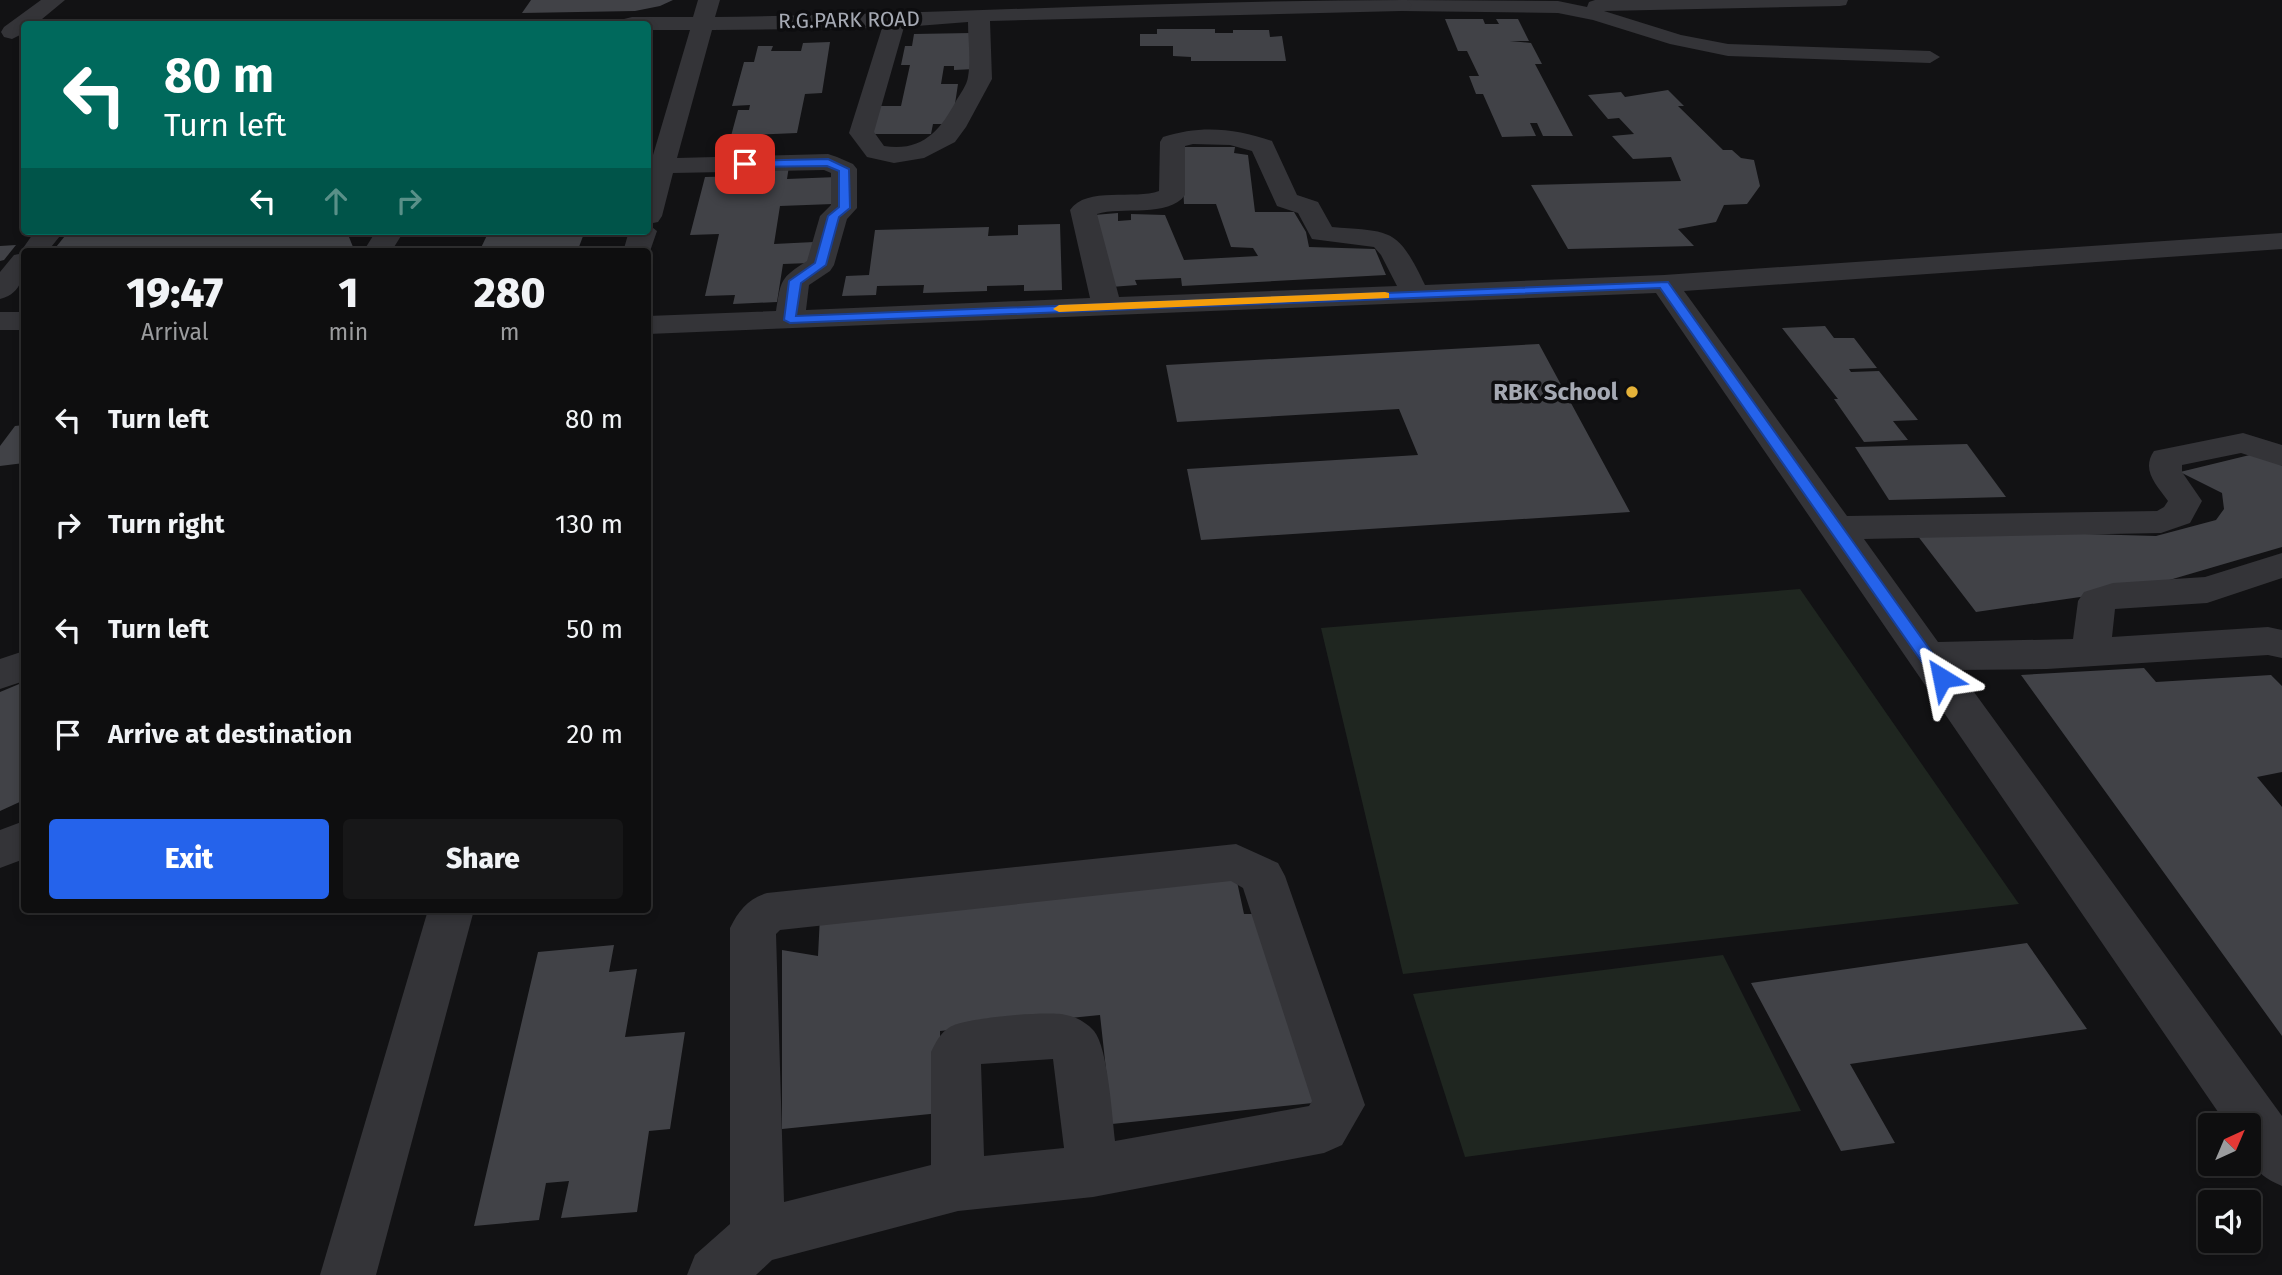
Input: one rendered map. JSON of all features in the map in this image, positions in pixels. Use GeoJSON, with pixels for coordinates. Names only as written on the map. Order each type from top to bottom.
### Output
{"type":"FeatureCollection","features":[{"type":"Feature","properties":{"kind":"street"},"geometry":{"type":"LineString","coordinates":[[31,21],[54,0]]}},
{"type":"Feature","properties":{"kind":"street","name":"R.G.PARK ROAD"},"geometry":{"type":"LineString","coordinates":[[649,21],[706,11],[895,21],[979,15],[1400,2]]}},
{"type":"Feature","properties":{"kind":"street"},"geometry":{"type":"LineString","coordinates":[[651,205],[706,11]]}},
{"type":"Feature","properties":{"kind":"street"},"geometry":{"type":"LineString","coordinates":[[895,21],[861,134],[876,152],[894,155],[934,145],[954,127],[980,79],[979,15]]}},
{"type":"Feature","properties":{"kind":"street"},"geometry":{"type":"LineString","coordinates":[[1107,307],[1083,209],[1097,202],[1159,202],[1172,195],[1172,142],[1183,138],[1245,139],[1264,146],[1286,200],[1309,208],[1322,233],[1336,237],[1380,238],[1391,247],[1415,294]]}},
{"type":"Feature","properties":{"kind":"street"},"geometry":{"type":"LineString","coordinates":[[662,166],[828,162],[844,169],[844,208],[834,216],[820,265],[795,281],[790,320]]}},
{"type":"Feature","properties":{"kind":"street"},"geometry":{"type":"LineString","coordinates":[[651,325],[1664,284],[2282,241]]}},
{"type":"Feature","properties":{"kind":"street"},"geometry":{"type":"LineString","coordinates":[[0,290],[21,265]]}},
{"type":"Feature","properties":{"kind":"street"},"geometry":{"type":"LineString","coordinates":[[1664,284],[2282,1160]]}},
{"type":"Feature","properties":{"kind":"street"},"geometry":{"type":"LineString","coordinates":[[0,321],[21,321]]}},
{"type":"Feature","properties":{"kind":"street"},"geometry":{"type":"LineString","coordinates":[[1836,528],[2161,522],[2178,515],[2185,501],[2165,472],[2166,458],[2243,443],[2282,456]]}},
{"type":"Feature","properties":{"kind":"street"},"geometry":{"type":"LineString","coordinates":[[2091,652],[2098,601],[2113,596],[2207,590],[2282,565]]}},
{"type":"Feature","properties":{"kind":"street"},"geometry":{"type":"LineString","coordinates":[[1926,656],[2277,647]]}},
{"type":"Feature","properties":{"kind":"street"},"geometry":{"type":"LineString","coordinates":[[0,675],[21,666]]}},
{"type":"Feature","properties":{"kind":"street"},"geometry":{"type":"LineString","coordinates":[[0,850],[21,840]]}},
{"type":"Feature","properties":{"kind":"street"},"geometry":{"type":"LineString","coordinates":[[715,1275],[757,1236],[958,1185],[1093,1171],[1324,1128],[1339,1105],[1262,876],[1236,862],[767,912],[753,928],[757,1236]]}},
{"type":"Feature","properties":{"kind":"street"},"geometry":{"type":"LineString","coordinates":[[348,1275],[450,913]]}},
{"type":"Feature","properties":{"kind":"street"},"geometry":{"type":"LineString","coordinates":[[958,1185],[956,1052],[968,1041],[1064,1036],[1077,1048],[1093,1171]]}},
{"type":"Feature","properties":{"kind":"lane"},"geometry":{"type":"LineString","coordinates":[[1400,2],[1558,7],[1840,1]]}},
{"type":"Feature","properties":{"kind":"lane"},"geometry":{"type":"LineString","coordinates":[[1558,7],[1598,15],[1677,40],[1728,50],[1930,57]]}},
{"type":"Feature","properties":{"kind":"shaded area"},"geometry":{"type":"Polygon","coordinates":[[[1800,589],[2019,904],[1403,974],[1321,628],[1800,589]]]}},
{"type":"Feature","properties":{"kind":"shaded area"},"geometry":{"type":"Polygon","coordinates":[[[1723,955],[1801,1111],[1465,1157],[1413,994],[1723,955]]]}},
{"type":"Feature","properties":{"kind":"building"},"geometry":{"type":"Polygon","coordinates":[[[531,0],[673,0],[660,6],[635,11],[522,13],[531,0]]]}},
{"type":"Feature","properties":{"kind":"building"},"geometry":{"type":"Polygon","coordinates":[[[1445,19],[1483,19],[1485,24],[1499,24],[1496,19],[1518,19],[1529,41],[1510,41],[1531,43],[1542,64],[1535,64],[1573,136],[1543,136],[1537,123],[1530,123],[1536,136],[1502,137],[1483,94],[1476,94],[1469,76],[1479,76],[1467,51],[1458,51],[1445,19]]]}},
{"type":"Feature","properties":{"kind":"building"},"geometry":{"type":"Polygon","coordinates":[[[1157,29],[1215,29],[1215,33],[1269,30],[1270,37],[1282,36],[1286,61],[1191,61],[1191,57],[1173,56],[1173,46],[1140,46],[1140,34],[1157,34],[1157,29]]]}},
{"type":"Feature","properties":{"kind":"building"},"geometry":{"type":"Polygon","coordinates":[[[971,33],[975,69],[954,70],[954,66],[944,66],[941,84],[958,84],[952,124],[933,124],[931,134],[867,134],[880,106],[901,106],[910,65],[901,65],[905,46],[912,46],[914,34],[971,33]]]}},
{"type":"Feature","properties":{"kind":"building"},"geometry":{"type":"Polygon","coordinates":[[[830,42],[822,93],[805,94],[797,133],[731,136],[738,110],[749,110],[750,105],[732,106],[744,62],[754,62],[758,46],[773,46],[771,51],[801,51],[803,43],[830,42]]]}},
{"type":"Feature","properties":{"kind":"building"},"geometry":{"type":"Polygon","coordinates":[[[1668,90],[1684,106],[1678,106],[1723,150],[1732,150],[1741,158],[1754,160],[1760,186],[1747,204],[1724,205],[1716,222],[1678,229],[1694,246],[1568,249],[1531,185],[1681,181],[1671,157],[1633,159],[1612,136],[1634,134],[1619,118],[1608,119],[1588,95],[1621,92],[1625,97],[1668,90]]]}},
{"type":"Feature","properties":{"kind":"building"},"geometry":{"type":"Polygon","coordinates":[[[1181,147],[1235,147],[1234,153],[1248,155],[1255,212],[1294,212],[1306,232],[1309,247],[1375,249],[1386,275],[1182,286],[1181,278],[1135,280],[1137,285],[1111,287],[1094,215],[1118,213],[1118,221],[1131,220],[1131,214],[1165,215],[1184,260],[1258,256],[1253,248],[1231,247],[1216,204],[1184,204],[1181,147]]]}},
{"type":"Feature","properties":{"kind":"building"},"geometry":{"type":"Polygon","coordinates":[[[789,166],[787,179],[837,177],[833,204],[780,206],[774,244],[814,242],[810,263],[783,264],[777,302],[733,304],[735,295],[705,296],[719,234],[690,235],[705,177],[745,176],[747,167],[789,166]]]}},
{"type":"Feature","properties":{"kind":"building"},"geometry":{"type":"Polygon","coordinates":[[[1060,224],[1062,290],[1024,291],[1024,285],[987,286],[987,291],[923,293],[924,285],[877,286],[876,295],[842,296],[846,276],[869,275],[875,230],[989,227],[988,236],[1018,235],[1018,225],[1060,224]]]}},
{"type":"Feature","properties":{"kind":"building"},"geometry":{"type":"Polygon","coordinates":[[[66,235],[348,235],[353,248],[55,248],[66,235]]]}},
{"type":"Feature","properties":{"kind":"building"},"geometry":{"type":"Polygon","coordinates":[[[487,235],[583,235],[579,248],[481,248],[487,235]]]}},
{"type":"Feature","properties":{"kind":"building"},"geometry":{"type":"Polygon","coordinates":[[[16,245],[4,260],[0,261],[0,246],[16,245]]]}},
{"type":"Feature","properties":{"kind":"building"},"geometry":{"type":"Polygon","coordinates":[[[1825,326],[1834,338],[1854,338],[1877,368],[1849,369],[1851,372],[1879,371],[1918,420],[1893,421],[1908,440],[1864,442],[1834,399],[1838,399],[1782,328],[1825,326]]]}},
{"type":"Feature","properties":{"kind":"building"},"geometry":{"type":"Polygon","coordinates":[[[1539,344],[1630,512],[1201,540],[1187,469],[1418,455],[1399,409],[1177,422],[1166,365],[1539,344]]]}},
{"type":"Feature","properties":{"kind":"building"},"geometry":{"type":"Polygon","coordinates":[[[21,425],[21,463],[0,466],[0,446],[15,426],[21,425]]]}},
{"type":"Feature","properties":{"kind":"building"},"geometry":{"type":"Polygon","coordinates":[[[1967,444],[2006,497],[1889,500],[1855,447],[1967,444]]]}},
{"type":"Feature","properties":{"kind":"building"},"geometry":{"type":"Polygon","coordinates":[[[2262,452],[2282,466],[2282,547],[2142,588],[1976,612],[1917,535],[2016,532],[2156,536],[2216,520],[2224,509],[2222,493],[2180,472],[2262,452]]]}},
{"type":"Feature","properties":{"kind":"building"},"geometry":{"type":"Polygon","coordinates":[[[2144,668],[2156,682],[2271,675],[2282,686],[2282,772],[2257,777],[2282,807],[2282,1036],[2021,675],[2144,668]]]}},
{"type":"Feature","properties":{"kind":"building"},"geometry":{"type":"Polygon","coordinates":[[[21,683],[21,801],[0,811],[0,692],[21,683]]]}},
{"type":"Feature","properties":{"kind":"building"},"geometry":{"type":"Polygon","coordinates":[[[1236,877],[1244,914],[1267,914],[1322,1102],[1112,1124],[1100,1015],[940,1031],[940,1113],[782,1129],[782,950],[818,956],[820,916],[1236,877]]]}},
{"type":"Feature","properties":{"kind":"building"},"geometry":{"type":"Polygon","coordinates":[[[2027,943],[2087,1029],[1850,1064],[1895,1143],[1841,1151],[1751,983],[2027,943]]]}},
{"type":"Feature","properties":{"kind":"building"},"geometry":{"type":"Polygon","coordinates":[[[614,945],[609,972],[637,969],[625,1037],[685,1032],[670,1129],[649,1131],[637,1212],[561,1218],[569,1181],[546,1183],[539,1220],[474,1226],[538,952],[614,945]]]}},
{"type":"Feature","properties":{"kind":"slow traffic"},"geometry":{"type":"LineString","coordinates":[[1059,309],[1385,295]]}},
{"type":"Feature","properties":{"kind":"place","name":"RBK School"},"geometry":{"type":"Point","coordinates":[1632,392]}},
{"type":"Feature","properties":{"kind":"route"},"geometry":{"type":"LineString","coordinates":[[745,164],[828,162],[844,169],[844,208],[834,216],[820,265],[795,281],[790,320],[1664,284],[1942,678]]}}]}
